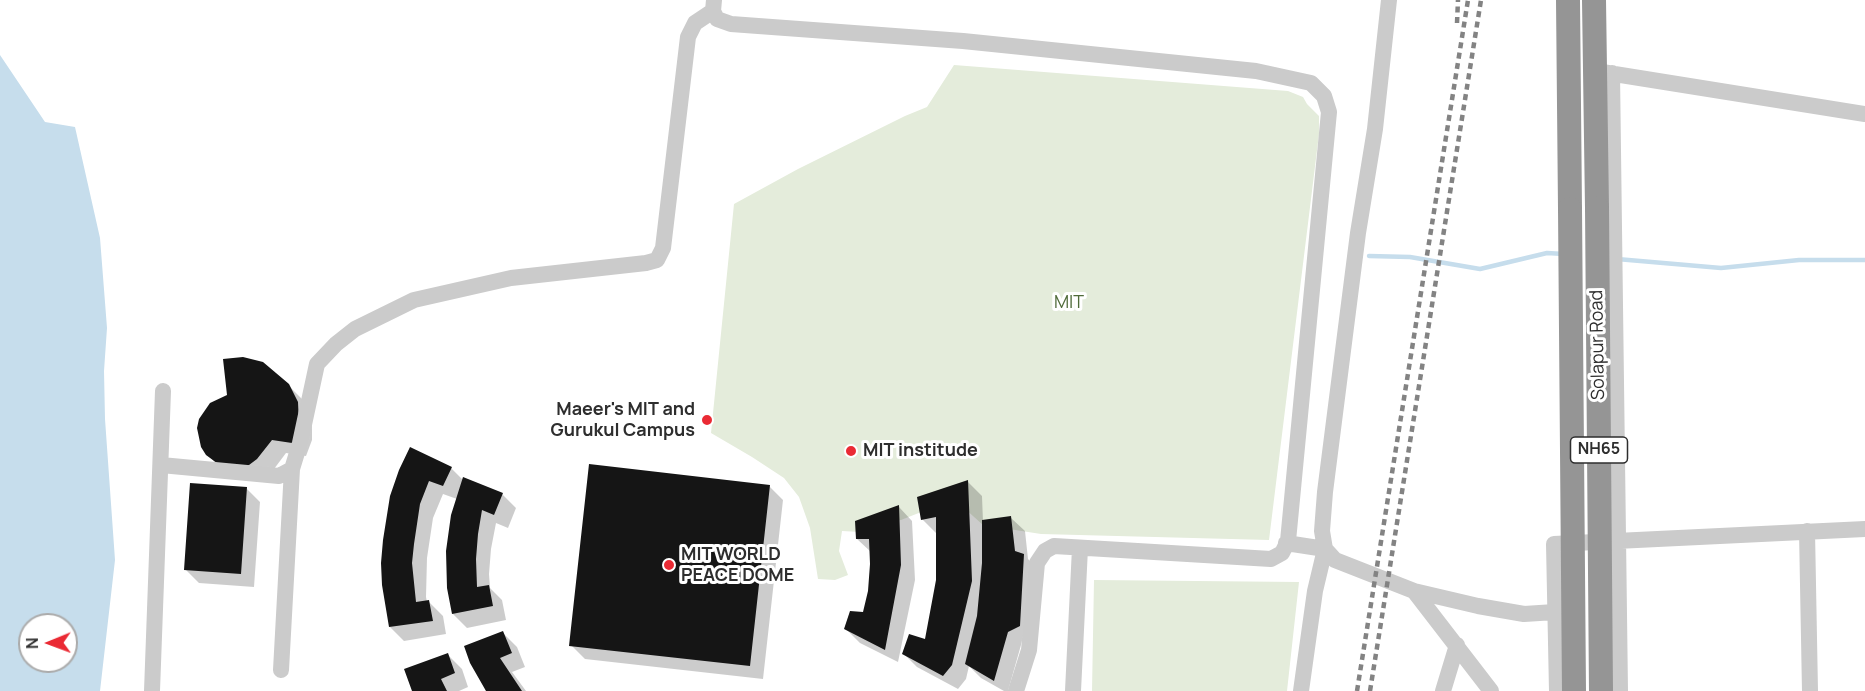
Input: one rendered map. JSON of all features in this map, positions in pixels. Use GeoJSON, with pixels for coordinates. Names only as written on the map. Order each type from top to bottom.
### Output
{"type":"FeatureCollection","features":[{"type":"Feature","properties":{"kind":"highway","name":"Solapur Road"},"geometry":{"type":"LineString","coordinates":[[1568,0],[1574,691]]}},
{"type":"Feature","properties":{"kind":"highway","name":"Solapur Road"},"geometry":{"type":"LineString","coordinates":[[1594,0],[1603,73],[1597,208],[1601,691]]}},
{"type":"Feature","properties":{"kind":"street"},"geometry":{"type":"LineString","coordinates":[[1301,691],[1315,591],[1324,549],[1322,531],[1326,480],[1357,244],[1375,129],[1389,0]]}},
{"type":"Feature","properties":{"kind":"street"},"geometry":{"type":"LineString","coordinates":[[280,670],[292,469],[317,364],[336,344],[355,329],[414,300],[511,278],[657,260],[663,248],[688,37],[694,23],[713,6],[717,20],[730,24],[963,41],[1256,71],[1311,83],[1324,96],[1329,112],[1286,543],[1282,553],[1270,559],[1054,546],[1046,551],[1037,563],[1029,650],[1016,691]]}},
{"type":"Feature","properties":{"kind":"street"},"geometry":{"type":"LineString","coordinates":[[1568,66],[1865,114]]}},
{"type":"Feature","properties":{"kind":"street"},"geometry":{"type":"LineString","coordinates":[[1603,73],[1614,227],[1620,691]]}},
{"type":"Feature","properties":{"kind":"street"},"geometry":{"type":"LineString","coordinates":[[152,691],[163,392]]}},
{"type":"Feature","properties":{"kind":"street"},"geometry":{"type":"LineString","coordinates":[[161,465],[264,476],[279,476],[292,469]]}},
{"type":"Feature","properties":{"kind":"street"},"geometry":{"type":"LineString","coordinates":[[1557,691],[1554,544],[1865,529]]}},
{"type":"Feature","properties":{"kind":"street"},"geometry":{"type":"LineString","coordinates":[[1808,531],[1810,691]]}},
{"type":"Feature","properties":{"kind":"street"},"geometry":{"type":"LineString","coordinates":[[1286,543],[1324,549],[1335,560],[1414,591],[1524,614],[1555,612]]}},
{"type":"Feature","properties":{"kind":"street"},"geometry":{"type":"LineString","coordinates":[[1073,691],[1080,548]]}},
{"type":"Feature","properties":{"kind":"street"},"geometry":{"type":"LineString","coordinates":[[1414,591],[1491,691]]}},
{"type":"Feature","properties":{"kind":"street"},"geometry":{"type":"LineString","coordinates":[[1443,691],[1457,645]]}},
{"type":"Feature","properties":{"kind":"green space","name":"MIT"},"geometry":{"type":"Polygon","coordinates":[[[954,65],[1288,91],[1303,97],[1319,116],[1319,134],[1269,540],[1041,534],[983,525],[954,499],[901,520],[881,523],[860,532],[842,531],[839,551],[848,575],[835,580],[818,579],[810,528],[799,497],[784,478],[711,433],[734,204],[798,169],[927,107],[954,65]]]}},
{"type":"Feature","properties":{"kind":"green space"},"geometry":{"type":"Polygon","coordinates":[[[1094,580],[1299,582],[1287,691],[1092,691],[1094,580]]]}},
{"type":"Feature","properties":{"kind":"water"},"geometry":{"type":"Polygon","coordinates":[[[0,55],[45,122],[75,127],[100,238],[107,328],[104,371],[105,419],[115,560],[100,691],[0,691],[0,55]]]}},
{"type":"Feature","properties":{"kind":"building"},"geometry":{"type":"Polygon","coordinates":[[[243,357],[263,362],[289,384],[298,402],[299,425],[292,443],[272,440],[257,459],[249,465],[221,466],[206,455],[201,447],[197,428],[199,419],[210,403],[227,395],[223,359],[243,357]]]}},
{"type":"Feature","properties":{"kind":"building"},"geometry":{"type":"Polygon","coordinates":[[[410,447],[452,467],[443,486],[429,481],[420,504],[414,544],[412,563],[416,602],[429,600],[433,621],[389,627],[382,585],[383,540],[390,496],[410,447]]]}},
{"type":"Feature","properties":{"kind":"building","name":"MIT WORLD PEACE DOME"},"geometry":{"type":"Polygon","coordinates":[[[589,464],[770,485],[750,666],[569,646],[589,464]]]}},
{"type":"Feature","properties":{"kind":"building"},"geometry":{"type":"Polygon","coordinates":[[[463,477],[503,493],[494,515],[482,510],[478,534],[477,587],[489,585],[493,606],[452,614],[447,588],[446,551],[451,515],[463,477]]]}},
{"type":"Feature","properties":{"kind":"building"},"geometry":{"type":"Polygon","coordinates":[[[968,480],[972,581],[952,665],[943,676],[902,654],[909,634],[925,639],[936,580],[936,517],[921,520],[917,497],[968,480]]]}},
{"type":"Feature","properties":{"kind":"building"},"geometry":{"type":"Polygon","coordinates":[[[190,483],[247,487],[241,574],[184,570],[190,483]]]}},
{"type":"Feature","properties":{"kind":"building"},"geometry":{"type":"Polygon","coordinates":[[[899,505],[901,565],[885,650],[844,629],[850,611],[863,612],[868,591],[869,539],[856,539],[855,521],[899,505]]]}},
{"type":"Feature","properties":{"kind":"building"},"geometry":{"type":"Polygon","coordinates":[[[1011,516],[1015,551],[1024,554],[1020,626],[1008,632],[994,681],[965,664],[977,616],[982,563],[982,520],[1011,516]]]}},
{"type":"Feature","properties":{"kind":"building"},"geometry":{"type":"Polygon","coordinates":[[[503,631],[512,653],[500,658],[522,691],[486,691],[470,663],[464,646],[503,631]]]}},
{"type":"Feature","properties":{"kind":"building"},"geometry":{"type":"Polygon","coordinates":[[[448,653],[455,673],[441,679],[447,691],[412,691],[404,669],[448,653]]]}},
{"type":"Feature","properties":{"kind":"waterway"},"geometry":{"type":"LineString","coordinates":[[1369,256],[1410,257],[1480,269],[1547,253],[1564,254]]}},
{"type":"Feature","properties":{"kind":"waterway"},"geometry":{"type":"LineString","coordinates":[[1617,259],[1721,268],[1799,260],[1865,260]]}},
{"type":"Feature","properties":{"kind":"railway"},"geometry":{"type":"LineString","coordinates":[[1457,23],[1458,0]]}},
{"type":"Feature","properties":{"kind":"railway"},"geometry":{"type":"LineString","coordinates":[[1357,691],[1468,0]]}},
{"type":"Feature","properties":{"kind":"railway"},"geometry":{"type":"LineString","coordinates":[[1370,691],[1481,0]]}},
{"type":"Feature","properties":{"kind":"place","name":"Maeer's MIT and Gurukul Campus"},"geometry":{"type":"Point","coordinates":[707,420]}},
{"type":"Feature","properties":{"kind":"place","name":"MIT institude"},"geometry":{"type":"Point","coordinates":[851,451]}},
{"type":"Feature","properties":{"kind":"place","name":"MIT WORLD PEACE DOME"},"geometry":{"type":"Point","coordinates":[669,565]}}]}
